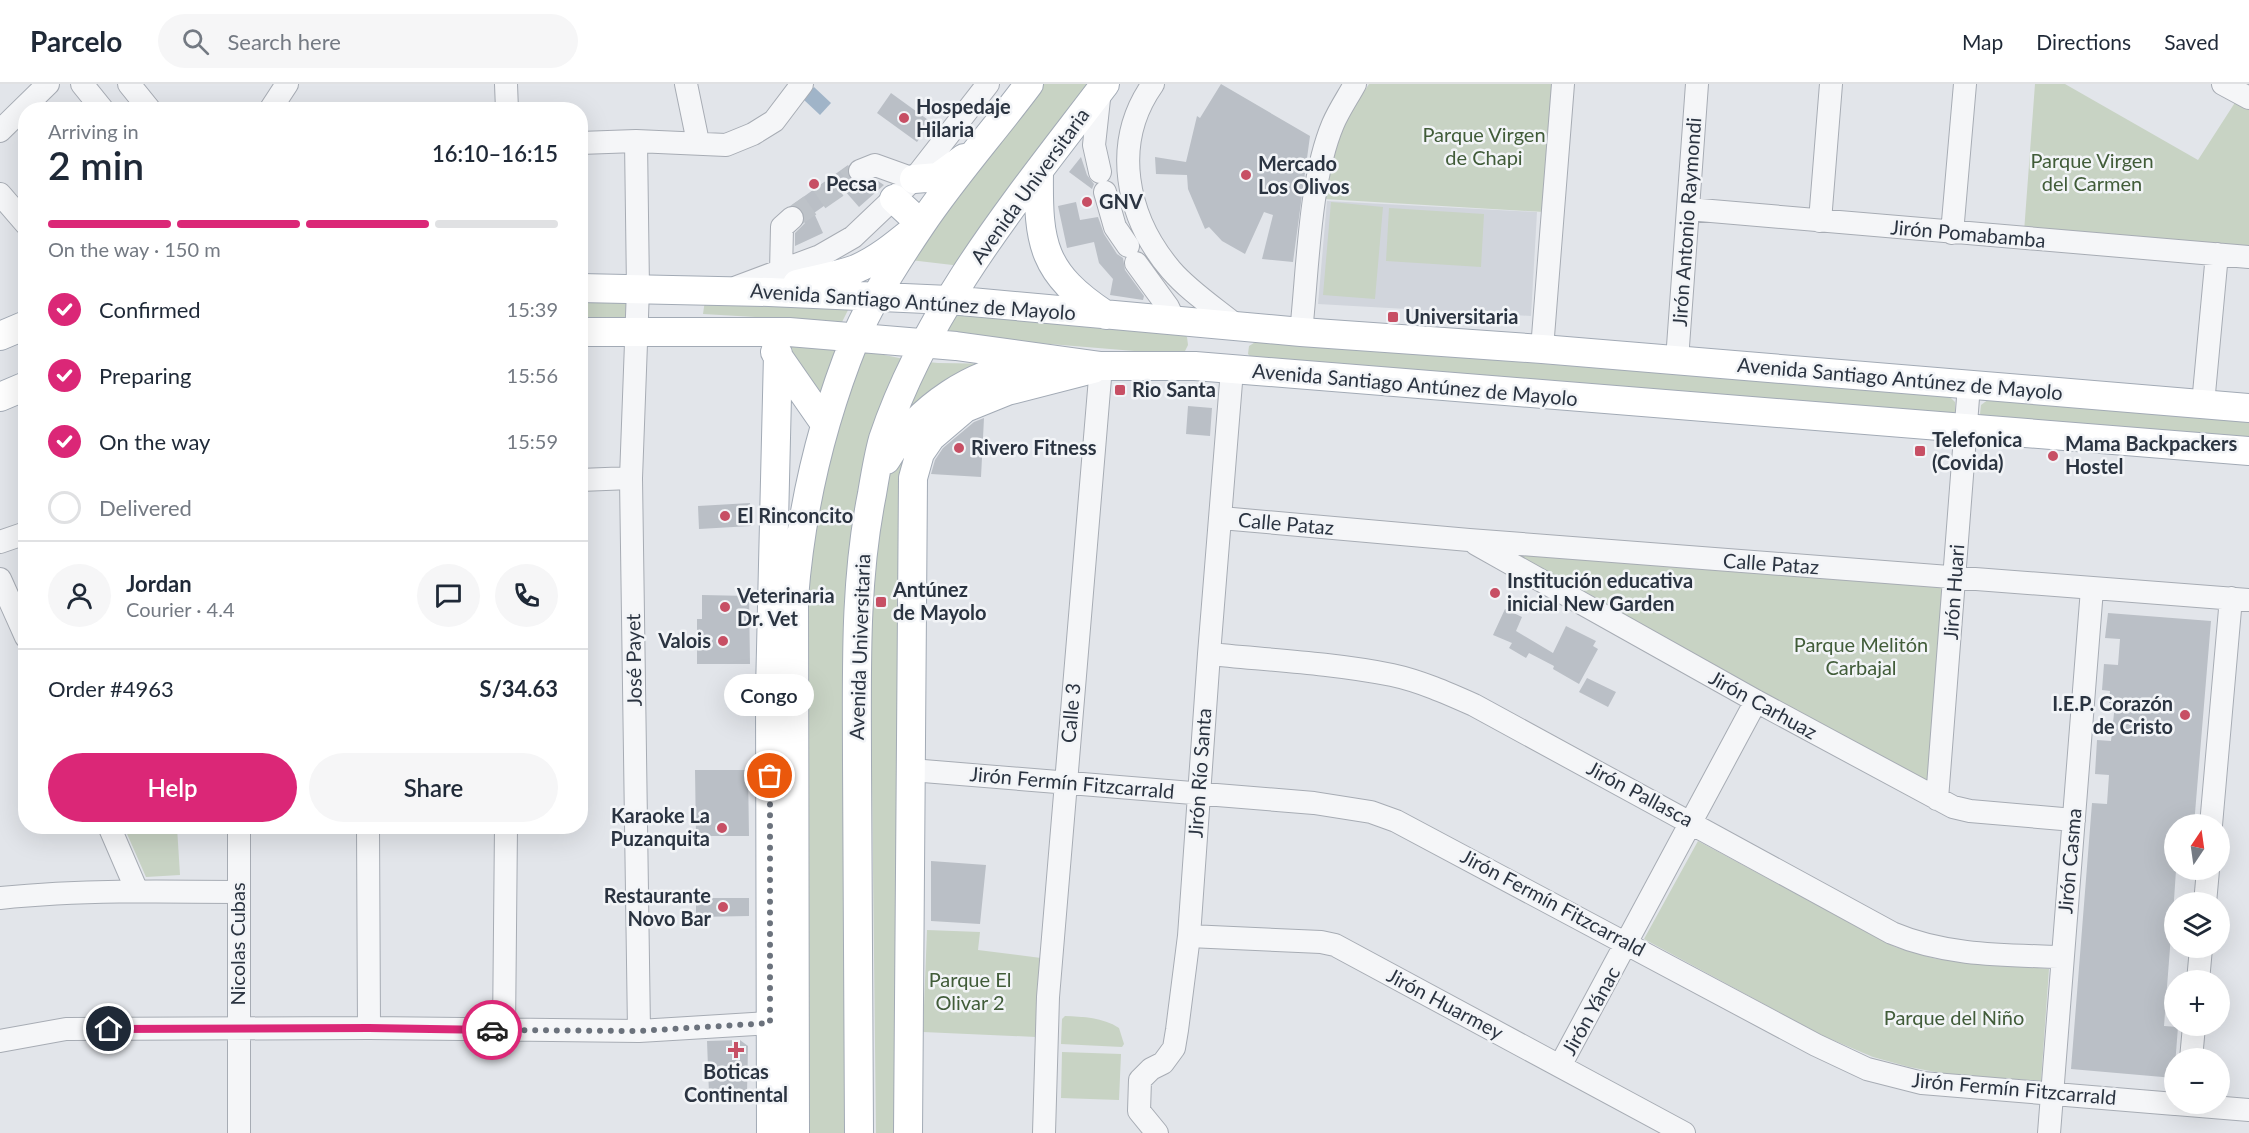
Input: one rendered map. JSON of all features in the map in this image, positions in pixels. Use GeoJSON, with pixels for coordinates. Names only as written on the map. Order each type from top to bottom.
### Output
{"type":"FeatureCollection","features":[{"type":"Feature","properties":{"kind":"main road"},"geometry":{"type":"LineString","coordinates":[[782,710],[798,552],[806,500],[825,424],[855,338],[921,224],[1029,84]]}},
{"type":"Feature","properties":{"kind":"main road","name":"Avenida Universitaria"},"geometry":{"type":"LineString","coordinates":[[859,1133],[858,595],[864,536],[882,442],[926,344],[949,300],[999,224],[1103,87]]}},
{"type":"Feature","properties":{"kind":"main road"},"geometry":{"type":"LineString","coordinates":[[914,179],[938,177],[987,140]]}},
{"type":"Feature","properties":{"kind":"main road"},"geometry":{"type":"LineString","coordinates":[[1039,171],[1037,207],[1047,255],[1058,274],[1088,304],[1106,315]]}},
{"type":"Feature","properties":{"kind":"main road"},"geometry":{"type":"LineString","coordinates":[[894,199],[921,224]]}},
{"type":"Feature","properties":{"kind":"main road"},"geometry":{"type":"LineString","coordinates":[[775,282],[854,269],[890,250],[921,224]]}},
{"type":"Feature","properties":{"kind":"main road","name":"Avenida Santiago Antúnez de Mayolo"},"geometry":{"type":"LineString","coordinates":[[588,288],[724,291],[775,282],[878,296],[2249,408]]}},
{"type":"Feature","properties":{"kind":"main road"},"geometry":{"type":"LineString","coordinates":[[680,331],[676,310],[682,290]]}},
{"type":"Feature","properties":{"kind":"main road"},"geometry":{"type":"LineString","coordinates":[[1187,322],[1195,366]]}},
{"type":"Feature","properties":{"kind":"main road"},"geometry":{"type":"LineString","coordinates":[[1232,370],[1237,326]]}},
{"type":"Feature","properties":{"kind":"main road"},"geometry":{"type":"LineString","coordinates":[[0,336],[18,328]]}},
{"type":"Feature","properties":{"kind":"main road","name":"Avenida Santiago Antúnez de Mayolo"},"geometry":{"type":"LineString","coordinates":[[588,332],[789,332],[926,344],[1090,364],[1195,366],[2249,451]]}},
{"type":"Feature","properties":{"kind":"main road"},"geometry":{"type":"LineString","coordinates":[[739,333],[778,354],[825,424]]}},
{"type":"Feature","properties":{"kind":"main road"},"geometry":{"type":"LineString","coordinates":[[778,354],[782,885],[795,1133]]}},
{"type":"Feature","properties":{"kind":"main road"},"geometry":{"type":"LineString","coordinates":[[875,477],[907,431],[929,410],[972,381],[1026,365],[1090,364]]}},
{"type":"Feature","properties":{"kind":"main road"},"geometry":{"type":"LineString","coordinates":[[908,1133],[913,478],[920,453],[931,437],[965,408],[1006,391],[1083,373],[1090,364]]}},
{"type":"Feature","properties":{"kind":"main road"},"geometry":{"type":"LineString","coordinates":[[0,397],[18,389]]}},
{"type":"Feature","properties":{"kind":"main road"},"geometry":{"type":"LineString","coordinates":[[771,1133],[770,1023],[782,885]]}},
{"type":"Feature","properties":{"kind":"street"},"geometry":{"type":"LineString","coordinates":[[30,102],[48,84]]}},
{"type":"Feature","properties":{"kind":"street"},"geometry":{"type":"LineString","coordinates":[[82,84],[97,102]]}},
{"type":"Feature","properties":{"kind":"street"},"geometry":{"type":"LineString","coordinates":[[129,84],[144,102]]}},
{"type":"Feature","properties":{"kind":"street"},"geometry":{"type":"LineString","coordinates":[[275,102],[287,84]]}},
{"type":"Feature","properties":{"kind":"street"},"geometry":{"type":"LineString","coordinates":[[506,84],[507,102]]}},
{"type":"Feature","properties":{"kind":"street"},"geometry":{"type":"LineString","coordinates":[[686,84],[698,142]]}},
{"type":"Feature","properties":{"kind":"street"},"geometry":{"type":"LineString","coordinates":[[588,143],[636,141],[726,144],[753,134],[774,121],[802,84]]}},
{"type":"Feature","properties":{"kind":"street"},"geometry":{"type":"LineString","coordinates":[[1153,84],[1138,111],[1131,131],[1128,153],[1128,176],[1138,219],[1151,245],[1172,271],[1237,326]]}},
{"type":"Feature","properties":{"kind":"street"},"geometry":{"type":"LineString","coordinates":[[1301,332],[1315,196],[1323,155],[1333,124],[1355,84]]}},
{"type":"Feature","properties":{"kind":"street"},"geometry":{"type":"LineString","coordinates":[[1542,349],[1563,84]]}},
{"type":"Feature","properties":{"kind":"street","name":"Jirón Antonio Raymondi"},"geometry":{"type":"LineString","coordinates":[[1677,360],[1697,84]]}},
{"type":"Feature","properties":{"kind":"street"},"geometry":{"type":"LineString","coordinates":[[1820,221],[1831,84]]}},
{"type":"Feature","properties":{"kind":"street"},"geometry":{"type":"LineString","coordinates":[[1952,233],[1965,84]]}},
{"type":"Feature","properties":{"kind":"street"},"geometry":{"type":"LineString","coordinates":[[2223,84],[2249,98]]}},
{"type":"Feature","properties":{"kind":"street"},"geometry":{"type":"LineString","coordinates":[[775,282],[853,237],[894,199],[914,179],[984,85]]}},
{"type":"Feature","properties":{"kind":"street"},"geometry":{"type":"LineString","coordinates":[[1103,87],[1094,145],[1115,227],[1167,307],[1187,322]]}},
{"type":"Feature","properties":{"kind":"street"},"geometry":{"type":"LineString","coordinates":[[0,131],[18,113]]}},
{"type":"Feature","properties":{"kind":"street","name":"José Payet"},"geometry":{"type":"LineString","coordinates":[[636,141],[638,289],[631,478],[639,1031]]}},
{"type":"Feature","properties":{"kind":"street"},"geometry":{"type":"LineString","coordinates":[[894,199],[868,168],[914,179]]}},
{"type":"Feature","properties":{"kind":"street"},"geometry":{"type":"LineString","coordinates":[[0,194],[18,215]]}},
{"type":"Feature","properties":{"kind":"street","name":"Jirón Pomabamba"},"geometry":{"type":"LineString","coordinates":[[1688,209],[2249,257]]}},
{"type":"Feature","properties":{"kind":"street"},"geometry":{"type":"LineString","coordinates":[[775,282],[782,227],[792,218]]}},
{"type":"Feature","properties":{"kind":"street"},"geometry":{"type":"LineString","coordinates":[[2203,404],[2217,254]]}},
{"type":"Feature","properties":{"kind":"street","name":"Calle 3"},"geometry":{"type":"LineString","coordinates":[[1044,1133],[1048,997],[1065,783],[1090,364]]}},
{"type":"Feature","properties":{"kind":"street","name":"Jirón Río Santa"},"geometry":{"type":"LineString","coordinates":[[1157,1133],[1139,1112],[1138,1100],[1140,1080],[1150,1069],[1163,1063],[1174,1048],[1189,936],[1232,370]]}},
{"type":"Feature","properties":{"kind":"street","name":"Jirón Huari"},"geometry":{"type":"LineString","coordinates":[[1937,799],[1969,385]]}},
{"type":"Feature","properties":{"kind":"street"},"geometry":{"type":"LineString","coordinates":[[588,480],[631,478]]}},
{"type":"Feature","properties":{"kind":"street","name":"Calle Pataz"},"geometry":{"type":"LineString","coordinates":[[1221,518],[1469,540],[2240,599]]}},
{"type":"Feature","properties":{"kind":"street"},"geometry":{"type":"LineString","coordinates":[[0,542],[18,536]]}},
{"type":"Feature","properties":{"kind":"street","name":"Jirón Carhuaz"},"geometry":{"type":"LineString","coordinates":[[1469,540],[1755,701],[1953,807],[1970,811],[2074,820]]}},
{"type":"Feature","properties":{"kind":"street"},"geometry":{"type":"LineString","coordinates":[[0,579],[18,619]]}},
{"type":"Feature","properties":{"kind":"street","name":"Jirón Casma"},"geometry":{"type":"LineString","coordinates":[[2049,1133],[2092,589]]}},
{"type":"Feature","properties":{"kind":"street"},"geometry":{"type":"LineString","coordinates":[[2212,814],[2240,599]]}},
{"type":"Feature","properties":{"kind":"street","name":"Jirón Pallasca"},"geometry":{"type":"LineString","coordinates":[[1209,654],[1362,670],[1419,683],[1474,705],[1892,933],[1918,944],[1972,953],[2062,957]]}},
{"type":"Feature","properties":{"kind":"street","name":"Jirón Yánac"},"geometry":{"type":"LineString","coordinates":[[1560,1066],[1628,943],[1755,701]]}},
{"type":"Feature","properties":{"kind":"street","name":"Jirón Fermín Fitzcarrald"},"geometry":{"type":"LineString","coordinates":[[911,770],[1314,803],[1371,812],[1396,821],[1816,1045],[1868,1069],[1922,1083],[2164,1103]]}},
{"type":"Feature","properties":{"kind":"street"},"geometry":{"type":"LineString","coordinates":[[112,834],[137,891]]}},
{"type":"Feature","properties":{"kind":"street","name":"Nicolas Cubas"},"geometry":{"type":"LineString","coordinates":[[239,834],[239,1133]]}},
{"type":"Feature","properties":{"kind":"street"},"geometry":{"type":"LineString","coordinates":[[368,834],[369,1028]]}},
{"type":"Feature","properties":{"kind":"street"},"geometry":{"type":"LineString","coordinates":[[504,1030],[506,834]]}},
{"type":"Feature","properties":{"kind":"street"},"geometry":{"type":"LineString","coordinates":[[0,898],[42,894],[137,891],[238,892]]}},
{"type":"Feature","properties":{"kind":"street","name":"Jirón Huarmey"},"geometry":{"type":"LineString","coordinates":[[1189,936],[1321,942],[1335,945],[1684,1133]]}},
{"type":"Feature","properties":{"kind":"street"},"geometry":{"type":"LineString","coordinates":[[0,1041],[66,1029],[369,1028],[639,1031],[770,1023]]}},
{"type":"Feature","properties":{"kind":"street","name":"Jirón Fermín Fitzcarrald"},"geometry":{"type":"LineString","coordinates":[[2230,1108],[2249,1110]]}},
{"type":"Feature","properties":{"kind":"shaded area"},"geometry":{"type":"Polygon","coordinates":[[[1327,201],[1537,212],[1531,316],[1318,304],[1327,201]]]}},
{"type":"Feature","properties":{"kind":"green space"},"geometry":{"type":"Polygon","coordinates":[[[1038,84],[1092,84],[961,266],[910,260],[1038,84]]]}},
{"type":"Feature","properties":{"kind":"green space","name":"Parque Virgen de Chapi"},"geometry":{"type":"Polygon","coordinates":[[[1369,84],[1554,84],[1544,212],[1324,199],[1342,125],[1369,84]]]}},
{"type":"Feature","properties":{"kind":"green space","name":"Parque Virgen del Carmen"},"geometry":{"type":"Polygon","coordinates":[[[2035,84],[2065,84],[2198,160],[2236,101],[2249,108],[2249,249],[2024,232],[2035,84]]]}},
{"type":"Feature","properties":{"kind":"green space"},"geometry":{"type":"Polygon","coordinates":[[[1331,202],[1383,207],[1375,299],[1323,295],[1331,202]]]}},
{"type":"Feature","properties":{"kind":"green space"},"geometry":{"type":"Polygon","coordinates":[[[1389,208],[1484,214],[1481,267],[1386,261],[1389,208]]]}},
{"type":"Feature","properties":{"kind":"green space"},"geometry":{"type":"Polygon","coordinates":[[[588,297],[630,297],[629,322],[588,322],[588,297]]]}},
{"type":"Feature","properties":{"kind":"green space"},"geometry":{"type":"Polygon","coordinates":[[[705,300],[849,308],[842,322],[703,314],[705,300]]]}},
{"type":"Feature","properties":{"kind":"green space"},"geometry":{"type":"Polygon","coordinates":[[[951,312],[1182,332],[1187,337],[1188,345],[1183,355],[939,335],[951,312]]]}},
{"type":"Feature","properties":{"kind":"green space"},"geometry":{"type":"Polygon","coordinates":[[[1257,341],[1949,396],[1955,402],[1955,412],[1949,417],[1254,361],[1248,354],[1249,346],[1257,341]]]}},
{"type":"Feature","properties":{"kind":"green space"},"geometry":{"type":"Polygon","coordinates":[[[787,342],[842,343],[821,397],[788,354],[787,342]]]}},
{"type":"Feature","properties":{"kind":"green space"},"geometry":{"type":"Polygon","coordinates":[[[860,350],[904,359],[881,418],[850,1133],[806,1133],[808,529],[860,350]]]}},
{"type":"Feature","properties":{"kind":"green space"},"geometry":{"type":"Polygon","coordinates":[[[928,362],[938,363],[1009,364],[900,425],[928,362]]]}},
{"type":"Feature","properties":{"kind":"green space"},"geometry":{"type":"Polygon","coordinates":[[[1989,399],[2249,419],[2249,440],[1988,420],[1980,414],[1981,405],[1989,399]]]}},
{"type":"Feature","properties":{"kind":"green space"},"geometry":{"type":"Polygon","coordinates":[[[928,431],[895,1133],[876,1133],[870,602],[888,471],[928,431]]]}},
{"type":"Feature","properties":{"kind":"green space","name":"Parque Melitón Carbajal"},"geometry":{"type":"Polygon","coordinates":[[[1526,552],[1938,581],[1947,593],[1932,777],[1924,784],[1516,556],[1526,552]]]}},
{"type":"Feature","properties":{"kind":"green space"},"geometry":{"type":"Polygon","coordinates":[[[127,834],[177,834],[180,875],[146,877],[127,834]]]}},
{"type":"Feature","properties":{"kind":"green space","name":"Parque del Niño"},"geometry":{"type":"Polygon","coordinates":[[[1698,841],[1895,947],[1936,959],[2049,969],[2041,1081],[1946,1074],[1873,1057],[1821,1035],[1644,939],[1698,841]]]}},
{"type":"Feature","properties":{"kind":"green space","name":"Parque El Olivar 2"},"geometry":{"type":"Polygon","coordinates":[[[927,930],[980,932],[978,950],[1041,958],[1036,1037],[923,1032],[927,930]]]}},
{"type":"Feature","properties":{"kind":"green space"},"geometry":{"type":"Polygon","coordinates":[[[1065,1016],[1093,1018],[1113,1024],[1119,1028],[1124,1044],[1122,1047],[1061,1044],[1062,1019],[1065,1016]]]}},
{"type":"Feature","properties":{"kind":"green space"},"geometry":{"type":"Polygon","coordinates":[[[1062,1052],[1121,1054],[1119,1100],[1061,1098],[1062,1052]]]}},
{"type":"Feature","properties":{"kind":"water"},"geometry":{"type":"Polygon","coordinates":[[[814,87],[831,103],[820,115],[803,99],[814,87]]]}},
{"type":"Feature","properties":{"kind":"building","name":"Mercado Los Olivos"},"geometry":{"type":"Polygon","coordinates":[[[1221,84],[1310,136],[1293,262],[1262,259],[1273,215],[1264,212],[1245,254],[1222,241],[1209,227],[1205,229],[1188,189],[1187,175],[1156,174],[1155,157],[1186,162],[1197,116],[1200,118],[1221,84]]]}},
{"type":"Feature","properties":{"kind":"building","name":"Hospedaje Hilaria"},"geometry":{"type":"Polygon","coordinates":[[[891,93],[931,122],[917,142],[877,113],[891,93]]]}},
{"type":"Feature","properties":{"kind":"building"},"geometry":{"type":"Polygon","coordinates":[[[1081,157],[1087,175],[1094,184],[1092,189],[1069,172],[1081,157]]]}},
{"type":"Feature","properties":{"kind":"building"},"geometry":{"type":"Polygon","coordinates":[[[848,165],[847,175],[852,182],[859,184],[875,179],[884,185],[859,207],[845,191],[814,213],[823,233],[795,246],[795,233],[805,223],[805,216],[802,209],[792,205],[848,165]]]}},
{"type":"Feature","properties":{"kind":"building"},"geometry":{"type":"Polygon","coordinates":[[[1076,202],[1080,220],[1098,217],[1104,234],[1117,254],[1123,258],[1125,270],[1144,296],[1143,300],[1110,295],[1113,279],[1099,263],[1094,242],[1067,248],[1058,206],[1076,202]]]}},
{"type":"Feature","properties":{"kind":"building"},"geometry":{"type":"Polygon","coordinates":[[[1188,406],[1212,408],[1210,436],[1186,434],[1188,406]]]}},
{"type":"Feature","properties":{"kind":"building","name":"Rivero Fitness"},"geometry":{"type":"Polygon","coordinates":[[[984,418],[981,477],[931,474],[935,460],[943,448],[974,422],[984,418]]]}},
{"type":"Feature","properties":{"kind":"building","name":"El Rinconcito"},"geometry":{"type":"Polygon","coordinates":[[[750,503],[751,526],[699,529],[698,506],[750,503]]]}},
{"type":"Feature","properties":{"kind":"building","name":"Valois"},"geometry":{"type":"Polygon","coordinates":[[[702,595],[749,596],[750,664],[697,664],[697,619],[702,619],[702,595]]]}},
{"type":"Feature","properties":{"kind":"building"},"geometry":{"type":"Polygon","coordinates":[[[1505,609],[1522,617],[1516,631],[1553,653],[1566,626],[1596,641],[1593,646],[1598,649],[1579,684],[1553,669],[1554,666],[1529,653],[1526,658],[1509,648],[1512,643],[1493,635],[1505,609]]]}},
{"type":"Feature","properties":{"kind":"building"},"geometry":{"type":"Polygon","coordinates":[[[2108,613],[2211,621],[2195,814],[2164,814],[2164,880],[2175,880],[2175,892],[2164,892],[2164,958],[2169,958],[2168,970],[2164,970],[2164,1036],[2177,1036],[2176,1048],[2164,1048],[2164,1077],[2071,1069],[2092,803],[2107,804],[2109,775],[2095,774],[2097,740],[2111,741],[2115,704],[2109,703],[2110,691],[2102,690],[2104,664],[2118,665],[2120,639],[2105,638],[2108,613]]]}},
{"type":"Feature","properties":{"kind":"building"},"geometry":{"type":"Polygon","coordinates":[[[1587,678],[1616,692],[1608,707],[1579,692],[1587,678]]]}},
{"type":"Feature","properties":{"kind":"building"},"geometry":{"type":"Polygon","coordinates":[[[695,770],[748,770],[749,836],[696,836],[695,770]]]}},
{"type":"Feature","properties":{"kind":"building"},"geometry":{"type":"Polygon","coordinates":[[[931,861],[986,865],[980,924],[931,921],[931,861]]]}},
{"type":"Feature","properties":{"kind":"building","name":"Restaurante Novo Bar"},"geometry":{"type":"Polygon","coordinates":[[[696,898],[749,898],[749,916],[696,917],[696,898]]]}},
{"type":"Feature","properties":{"kind":"building"},"geometry":{"type":"Polygon","coordinates":[[[740,1040],[748,1046],[747,1094],[709,1094],[707,1041],[740,1040]]]}},
{"type":"Feature","properties":{"kind":"tunnel"},"geometry":{"type":"LineString","coordinates":[[792,218],[860,171]]}},
{"type":"Feature","properties":{"kind":"way so far"},"geometry":{"type":"LineString","coordinates":[[492,1030],[639,1031],[770,1023],[770,776]]}},
{"type":"Feature","properties":{"kind":"place","name":"Hospedaje Hilaria"},"geometry":{"type":"Point","coordinates":[904,118]}},
{"type":"Feature","properties":{"kind":"place","name":"Mercado Los Olivos"},"geometry":{"type":"Point","coordinates":[1246,175]}},
{"type":"Feature","properties":{"kind":"place","name":"Pecsa"},"geometry":{"type":"Point","coordinates":[814,184]}},
{"type":"Feature","properties":{"kind":"place","name":"GNV"},"geometry":{"type":"Point","coordinates":[1087,202]}},
{"type":"Feature","properties":{"kind":"place","name":"Universitaria"},"geometry":{"type":"Point","coordinates":[1393,317]}},
{"type":"Feature","properties":{"kind":"place","name":"Rio Santa"},"geometry":{"type":"Point","coordinates":[1120,390]}},
{"type":"Feature","properties":{"kind":"place","name":"Rivero Fitness"},"geometry":{"type":"Point","coordinates":[959,448]}},
{"type":"Feature","properties":{"kind":"place","name":"Telefonica (Covida)"},"geometry":{"type":"Point","coordinates":[1920,451]}},
{"type":"Feature","properties":{"kind":"place","name":"Mama Backpackers Hostel"},"geometry":{"type":"Point","coordinates":[2053,456]}},
{"type":"Feature","properties":{"kind":"place","name":"El Rinconcito"},"geometry":{"type":"Point","coordinates":[725,516]}},
{"type":"Feature","properties":{"kind":"place","name":"Institución educativa inicial New Garden"},"geometry":{"type":"Point","coordinates":[1495,593]}},
{"type":"Feature","properties":{"kind":"place","name":"Antúnez de Mayolo"},"geometry":{"type":"Point","coordinates":[881,602]}},
{"type":"Feature","properties":{"kind":"place","name":"Veterinaria Dr. Vet"},"geometry":{"type":"Point","coordinates":[725,607]}},
{"type":"Feature","properties":{"kind":"place","name":"Valois"},"geometry":{"type":"Point","coordinates":[723,641]}},
{"type":"Feature","properties":{"kind":"place","name":"I.E.P. Corazón de Cristo"},"geometry":{"type":"Point","coordinates":[2185,715]}},
{"type":"Feature","properties":{"kind":"place","name":"Congo"},"geometry":{"type":"Point","coordinates":[770,776]}},
{"type":"Feature","properties":{"kind":"place","name":"Karaoke La Puzanquita"},"geometry":{"type":"Point","coordinates":[722,828]}},
{"type":"Feature","properties":{"kind":"place","name":"Restaurante Novo Bar"},"geometry":{"type":"Point","coordinates":[723,907]}},
{"type":"Feature","properties":{"kind":"place","name":"Boticas Continental"},"geometry":{"type":"Point","coordinates":[736,1050]}},
{"type":"Feature","properties":{"kind":"route"},"geometry":{"type":"LineString","coordinates":[[109,1029],[492,1030]]}}]}
